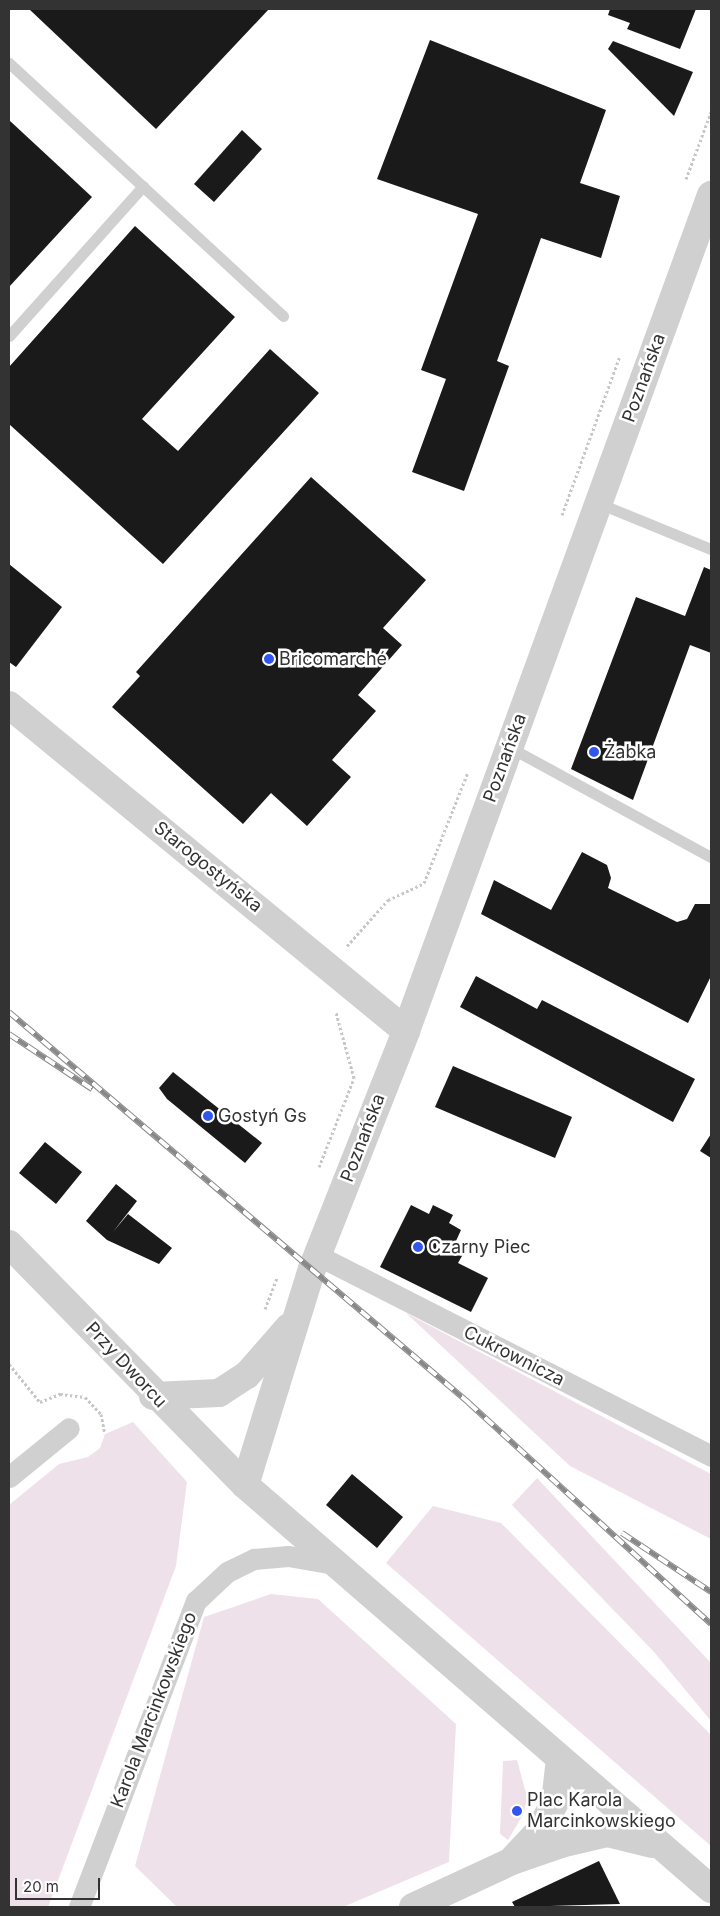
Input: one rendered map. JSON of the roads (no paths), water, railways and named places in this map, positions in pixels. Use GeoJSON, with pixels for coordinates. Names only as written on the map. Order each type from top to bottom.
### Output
{"type":"FeatureCollection","features":[{"type":"Feature","properties":{"kind":"street","name":"Poznańska"},"geometry":{"type":"LineString","coordinates":[[245,1485],[295,1320],[317,1255],[406,1031],[711,195]]}},
{"type":"Feature","properties":{"kind":"street","name":"Starogostyńska"},"geometry":{"type":"LineString","coordinates":[[9,705],[406,1031]]}},
{"type":"Feature","properties":{"kind":"street","name":"Przy Dworcu"},"geometry":{"type":"LineString","coordinates":[[9,1244],[153,1396],[245,1485]]}},
{"type":"Feature","properties":{"kind":"street","name":"Cukrownicza"},"geometry":{"type":"LineString","coordinates":[[317,1255],[711,1456]]}},
{"type":"Feature","properties":{"kind":"street","name":"Poznańska"},"geometry":{"type":"LineString","coordinates":[[153,1396],[204,1396],[234,1385],[295,1320]]}},
{"type":"Feature","properties":{"kind":"street"},"geometry":{"type":"LineString","coordinates":[[9,1477],[69,1428]]}},
{"type":"Feature","properties":{"kind":"street"},"geometry":{"type":"LineString","coordinates":[[245,1485],[711,1889]]}},
{"type":"Feature","properties":{"kind":"street","name":"Karola Marcinkowskiego"},"geometry":{"type":"LineString","coordinates":[[82,1905],[196,1601],[227,1572],[254,1559],[288,1556],[335,1564]]}},
{"type":"Feature","properties":{"kind":"street"},"geometry":{"type":"LineString","coordinates":[[512,1861],[539,1830],[555,1802],[560,1759]]}},
{"type":"Feature","properties":{"kind":"street"},"geometry":{"type":"LineString","coordinates":[[413,1907],[512,1861],[607,1833],[636,1837],[666,1850]]}},
{"type":"Feature","properties":{"kind":"lane"},"geometry":{"type":"LineString","coordinates":[[9,63],[283,316]]}},
{"type":"Feature","properties":{"kind":"lane"},"geometry":{"type":"LineString","coordinates":[[9,336],[143,186]]}},
{"type":"Feature","properties":{"kind":"lane"},"geometry":{"type":"LineString","coordinates":[[598,503],[711,549]]}},
{"type":"Feature","properties":{"kind":"lane"},"geometry":{"type":"LineString","coordinates":[[509,747],[711,857]]}},
{"type":"Feature","properties":{"kind":"railway"},"geometry":{"type":"LineString","coordinates":[[9,1012],[469,1403],[711,1624]]}},
{"type":"Feature","properties":{"kind":"railway"},"geometry":{"type":"LineString","coordinates":[[9,1034],[92,1089]]}},
{"type":"Feature","properties":{"kind":"railway"},"geometry":{"type":"LineString","coordinates":[[622,1533],[711,1592]]}},
{"type":"Feature","properties":{"kind":"place","name":"Bricomarché"},"geometry":{"type":"Point","coordinates":[269,659]}},
{"type":"Feature","properties":{"kind":"place","name":"Żabka"},"geometry":{"type":"Point","coordinates":[594,752]}},
{"type":"Feature","properties":{"kind":"place","name":"Gostyń Gs"},"geometry":{"type":"Point","coordinates":[208,1116]}},
{"type":"Feature","properties":{"kind":"place","name":"Czarny Piec"},"geometry":{"type":"Point","coordinates":[418,1247]}},
{"type":"Feature","properties":{"kind":"place","name":"Plac Karola Marcinkowskiego"},"geometry":{"type":"Point","coordinates":[517,1811]}}]}
